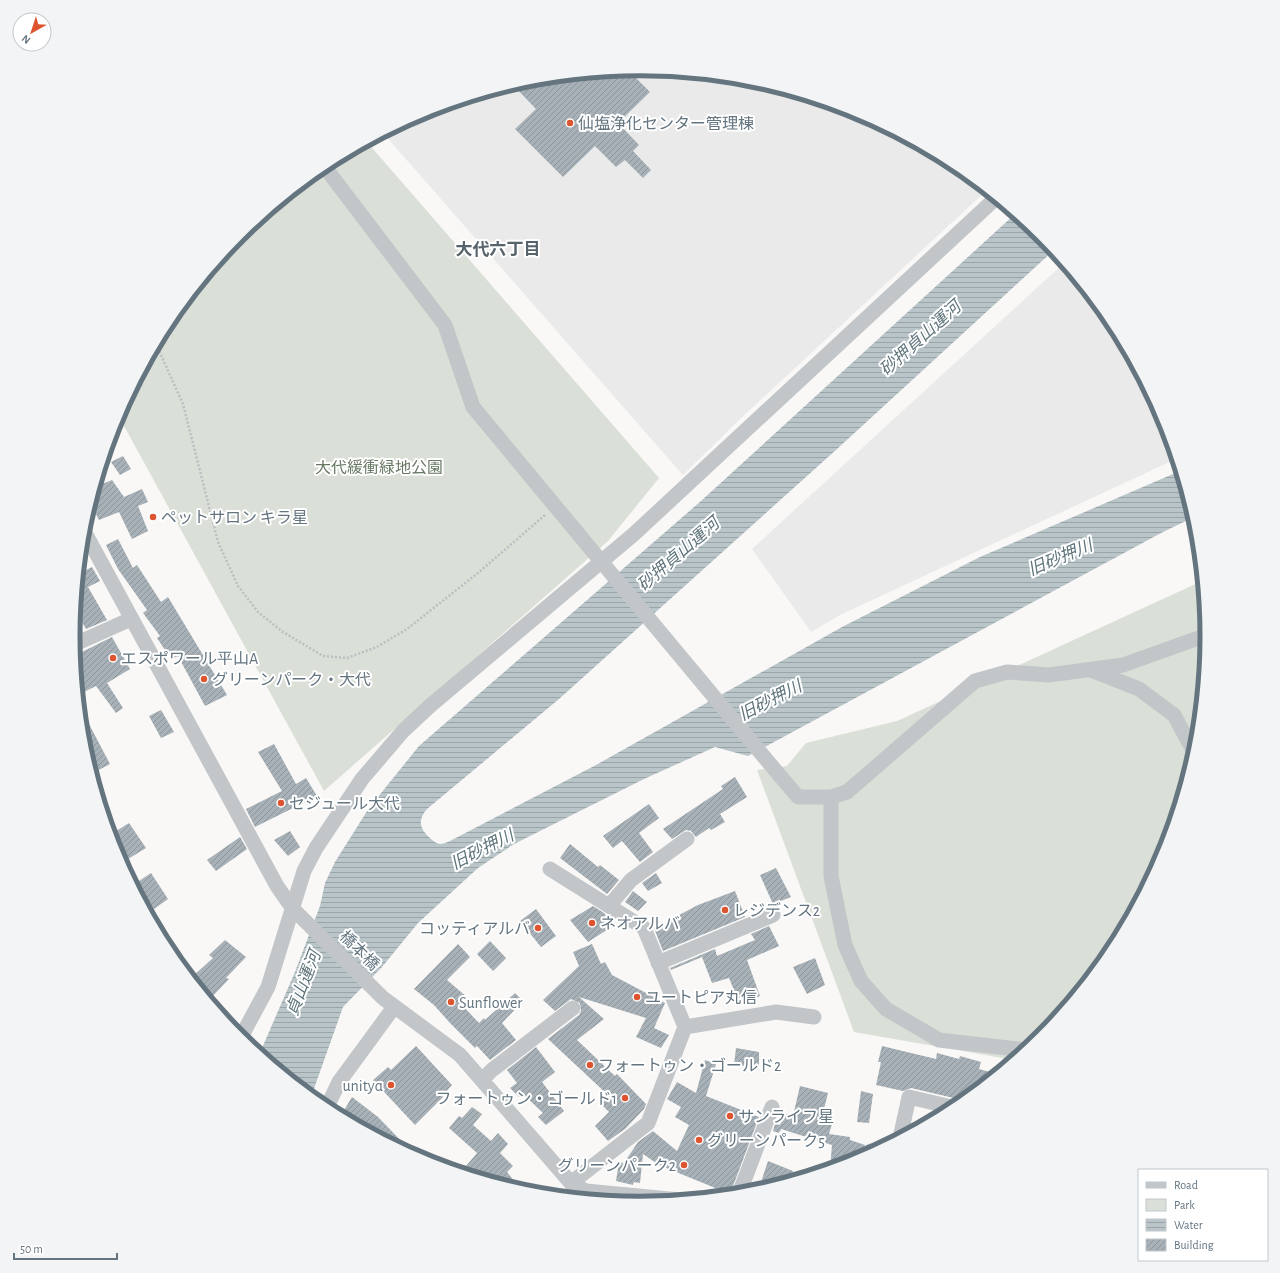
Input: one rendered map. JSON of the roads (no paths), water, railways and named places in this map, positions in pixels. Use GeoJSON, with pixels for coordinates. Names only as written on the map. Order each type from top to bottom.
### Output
{"type":"FeatureCollection","features":[{"type":"Feature","properties":{"kind":"street"},"geometry":{"type":"LineString","coordinates":[[328,171],[445,325],[473,407],[798,797],[831,797],[847,792],[975,681],[1007,672],[1049,675],[1123,665],[1200,638]]}},
{"type":"Feature","properties":{"kind":"street"},"geometry":{"type":"LineString","coordinates":[[244,1032],[268,987],[304,871],[316,848],[362,779],[403,731],[431,705],[634,534],[993,201]]}},
{"type":"Feature","properties":{"kind":"street","name":"橋本橋"},"geometry":{"type":"LineString","coordinates":[[88,539],[277,886],[293,909],[388,1002],[460,1054],[573,1189]]}},
{"type":"Feature","properties":{"kind":"street"},"geometry":{"type":"LineString","coordinates":[[80,642],[131,619]]}},
{"type":"Feature","properties":{"kind":"street"},"geometry":{"type":"LineString","coordinates":[[1089,670],[1139,689],[1174,715],[1190,746]]}},
{"type":"Feature","properties":{"kind":"street"},"geometry":{"type":"LineString","coordinates":[[831,797],[831,876],[845,944],[862,981],[886,1009],[939,1040],[1019,1049]]}},
{"type":"Feature","properties":{"kind":"street"},"geometry":{"type":"LineString","coordinates":[[609,906],[631,880],[687,839]]}},
{"type":"Feature","properties":{"kind":"street"},"geometry":{"type":"LineString","coordinates":[[550,869],[644,928],[685,1028],[648,1123],[573,1189]]}},
{"type":"Feature","properties":{"kind":"street"},"geometry":{"type":"LineString","coordinates":[[658,963],[773,915]]}},
{"type":"Feature","properties":{"kind":"street"},"geometry":{"type":"LineString","coordinates":[[329,1103],[339,1082],[388,1002]]}},
{"type":"Feature","properties":{"kind":"street"},"geometry":{"type":"LineString","coordinates":[[482,1080],[492,1070],[573,1008]]}},
{"type":"Feature","properties":{"kind":"street"},"geometry":{"type":"LineString","coordinates":[[685,1028],[776,1012],[814,1017]]}},
{"type":"Feature","properties":{"kind":"street"},"geometry":{"type":"LineString","coordinates":[[901,1132],[909,1097],[946,1106]]}},
{"type":"Feature","properties":{"kind":"street"},"geometry":{"type":"LineString","coordinates":[[742,1187],[772,1107]]}},
{"type":"Feature","properties":{"kind":"street"},"geometry":{"type":"LineString","coordinates":[[573,1189],[647,1197]]}},
{"type":"Feature","properties":{"kind":"water"},"geometry":{"type":"Polygon","coordinates":[[[1012,217],[1049,254],[837,449],[559,699],[427,809],[422,816],[421,823],[423,830],[431,839],[440,844],[450,841],[596,765],[842,627],[980,557],[1176,473],[1188,520],[1161,533],[748,756],[715,747],[644,779],[514,844],[478,868],[418,923],[382,967],[343,1007],[313,1091],[261,1050],[295,972],[320,906],[325,883],[335,862],[369,808],[419,746],[701,501],[1012,217]]]}},
{"type":"Feature","properties":{"kind":"place","name":"仙塩浄化センター管理棟"},"geometry":{"type":"Point","coordinates":[570,123]}},
{"type":"Feature","properties":{"kind":"place","name":"ペットサロン キラ星"},"geometry":{"type":"Point","coordinates":[153,517]}},
{"type":"Feature","properties":{"kind":"place","name":"エスポワール平山A"},"geometry":{"type":"Point","coordinates":[113,658]}},
{"type":"Feature","properties":{"kind":"place","name":"グリーンパーク・大代"},"geometry":{"type":"Point","coordinates":[204,679]}},
{"type":"Feature","properties":{"kind":"place","name":"セジュール大代"},"geometry":{"type":"Point","coordinates":[281,803]}},
{"type":"Feature","properties":{"kind":"place","name":"レジデンス2"},"geometry":{"type":"Point","coordinates":[725,910]}},
{"type":"Feature","properties":{"kind":"place","name":"ネオアルバ"},"geometry":{"type":"Point","coordinates":[592,923]}},
{"type":"Feature","properties":{"kind":"place","name":"コッティアルバ"},"geometry":{"type":"Point","coordinates":[538,928]}},
{"type":"Feature","properties":{"kind":"place","name":"ユートピア丸信"},"geometry":{"type":"Point","coordinates":[637,997]}},
{"type":"Feature","properties":{"kind":"place","name":"Sunflower"},"geometry":{"type":"Point","coordinates":[451,1002]}},
{"type":"Feature","properties":{"kind":"place","name":"フォートゥン・ゴールド2"},"geometry":{"type":"Point","coordinates":[590,1065]}},
{"type":"Feature","properties":{"kind":"place","name":"unityα"},"geometry":{"type":"Point","coordinates":[391,1085]}},
{"type":"Feature","properties":{"kind":"place","name":"フォートゥン・ゴールド1"},"geometry":{"type":"Point","coordinates":[625,1098]}},
{"type":"Feature","properties":{"kind":"place","name":"サンライフ星"},"geometry":{"type":"Point","coordinates":[730,1116]}},
{"type":"Feature","properties":{"kind":"place","name":"グリーンパーク5"},"geometry":{"type":"Point","coordinates":[699,1140]}},
{"type":"Feature","properties":{"kind":"place","name":"グリーンパーク2"},"geometry":{"type":"Point","coordinates":[684,1165]}},
{"type":"Feature","properties":{"kind":"district","name":"大代六丁目"},"geometry":{"type":"Point","coordinates":[498,249]}},
{"type":"Feature","properties":{"kind":"water label","name":"砂押貞山運河"},"geometry":{"type":"Point","coordinates":[920,338]}},
{"type":"Feature","properties":{"kind":"water label","name":"砂押貞山運河"},"geometry":{"type":"Point","coordinates":[678,554]}},
{"type":"Feature","properties":{"kind":"water label","name":"旧砂押川"},"geometry":{"type":"Point","coordinates":[1060,557]}},
{"type":"Feature","properties":{"kind":"water label","name":"旧砂押川"},"geometry":{"type":"Point","coordinates":[770,700]}},
{"type":"Feature","properties":{"kind":"water label","name":"旧砂押川"},"geometry":{"type":"Point","coordinates":[482,849]}},
{"type":"Feature","properties":{"kind":"water label","name":"貞山運河"},"geometry":{"type":"Point","coordinates":[303,983]}},
{"type":"Feature","properties":{"kind":"park label","name":"大代緩衝緑地公園"},"geometry":{"type":"Point","coordinates":[379,467]}}]}
